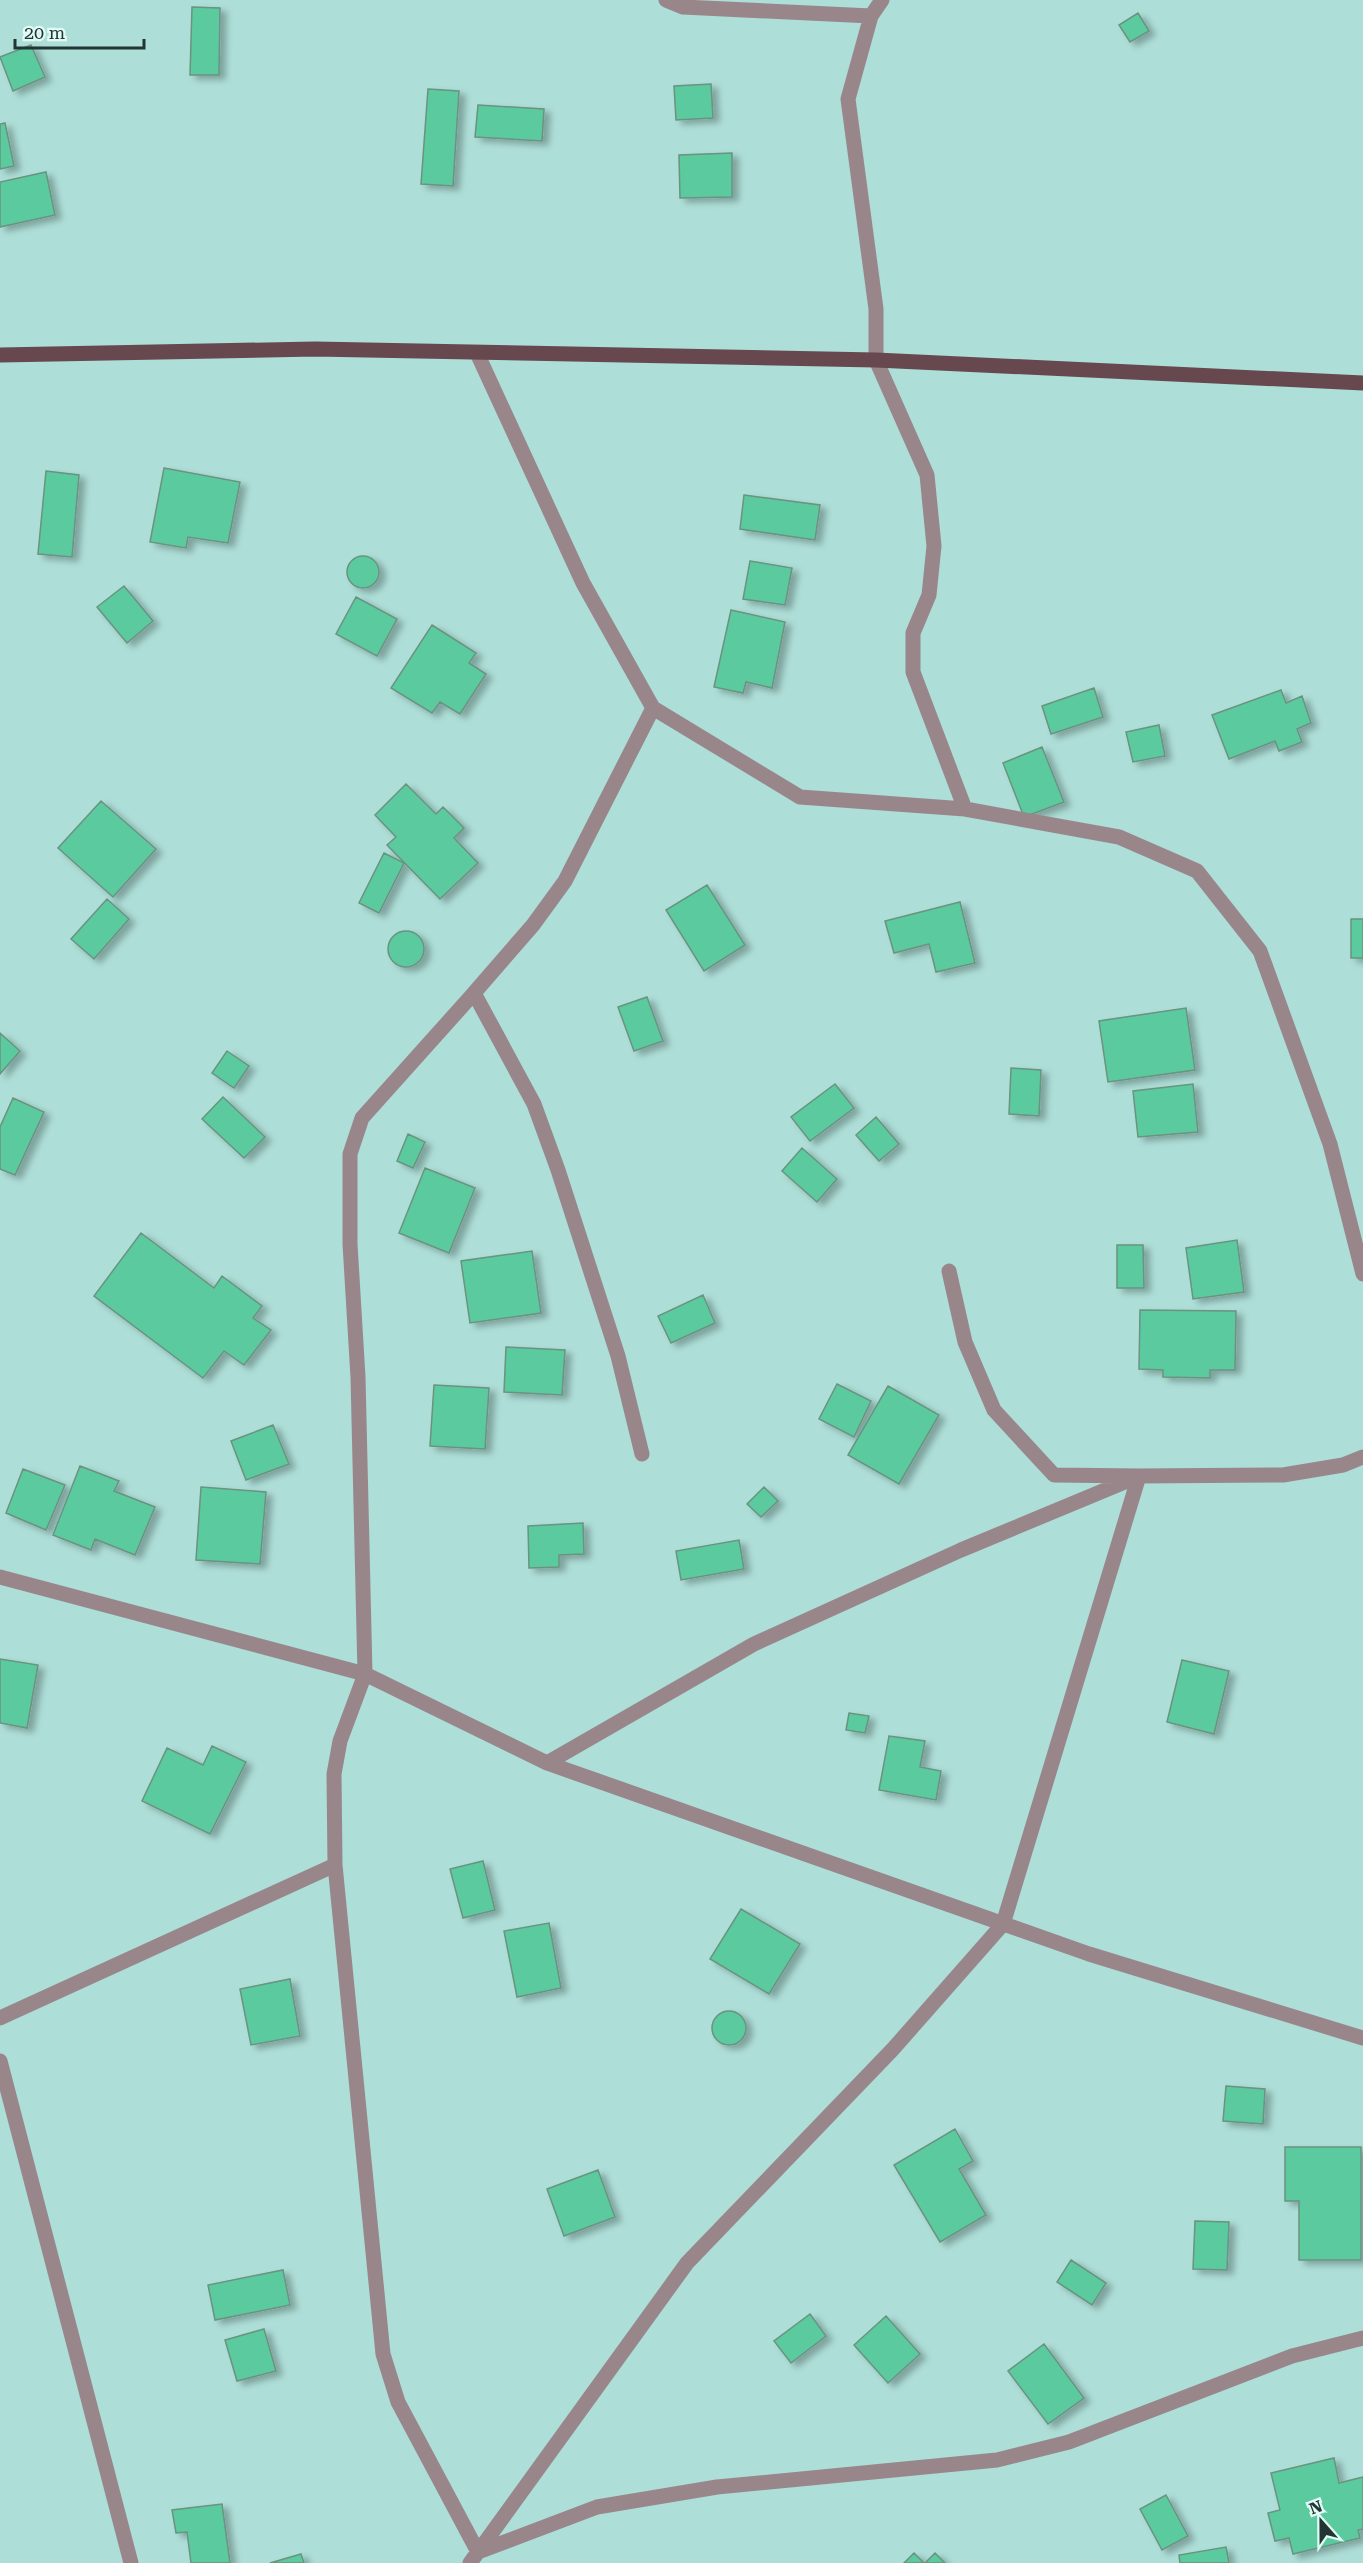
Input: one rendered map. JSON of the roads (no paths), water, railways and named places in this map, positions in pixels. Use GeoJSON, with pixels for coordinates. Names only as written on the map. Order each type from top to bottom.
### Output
{"type":"FeatureCollection","features":[{"type":"Feature","properties":{"kind":"main road"},"geometry":{"type":"LineString","coordinates":[[0,355],[315,349],[876,360],[1363,383]]}},
{"type":"Feature","properties":{"kind":"street"},"geometry":{"type":"LineString","coordinates":[[666,0],[684,7],[871,16]]}},
{"type":"Feature","properties":{"kind":"street"},"geometry":{"type":"LineString","coordinates":[[882,0],[871,16],[848,99],[876,309],[876,360],[927,475],[934,546],[928,595],[913,633],[913,672],[965,809]]}},
{"type":"Feature","properties":{"kind":"street"},"geometry":{"type":"LineString","coordinates":[[477,353],[583,583],[653,708],[800,797],[965,809],[1119,837],[1197,871],[1260,951],[1330,1143],[1363,1274]]}},
{"type":"Feature","properties":{"kind":"street"},"geometry":{"type":"LineString","coordinates":[[474,2558],[399,2402],[383,2354],[373,2274],[335,1864],[334,1774],[340,1741],[365,1674],[358,1377],[350,1244],[350,1154],[362,1118],[533,925],[565,881],[653,708]]}},
{"type":"Feature","properties":{"kind":"street"},"geometry":{"type":"LineString","coordinates":[[474,993],[534,1104],[618,1356],[642,1454]]}},
{"type":"Feature","properties":{"kind":"street"},"geometry":{"type":"LineString","coordinates":[[949,1271],[965,1342],[994,1410],[1054,1476],[1283,1475],[1343,1465],[1363,1457]]}},
{"type":"Feature","properties":{"kind":"street"},"geometry":{"type":"LineString","coordinates":[[547,1763],[754,1644],[961,1550],[1139,1476]]}},
{"type":"Feature","properties":{"kind":"street"},"geometry":{"type":"LineString","coordinates":[[474,2558],[687,2263],[893,2049],[1004,1924],[1139,1476]]}},
{"type":"Feature","properties":{"kind":"street"},"geometry":{"type":"LineString","coordinates":[[0,1577],[365,1674],[547,1763],[1089,1953],[1363,2038]]}},
{"type":"Feature","properties":{"kind":"street"},"geometry":{"type":"LineString","coordinates":[[0,2018],[335,1864]]}},
{"type":"Feature","properties":{"kind":"street"},"geometry":{"type":"LineString","coordinates":[[0,2061],[131,2563]]}},
{"type":"Feature","properties":{"kind":"street"},"geometry":{"type":"LineString","coordinates":[[474,2558],[597,2507],[717,2487],[997,2460],[1069,2442],[1293,2356],[1363,2338]]}}]}
